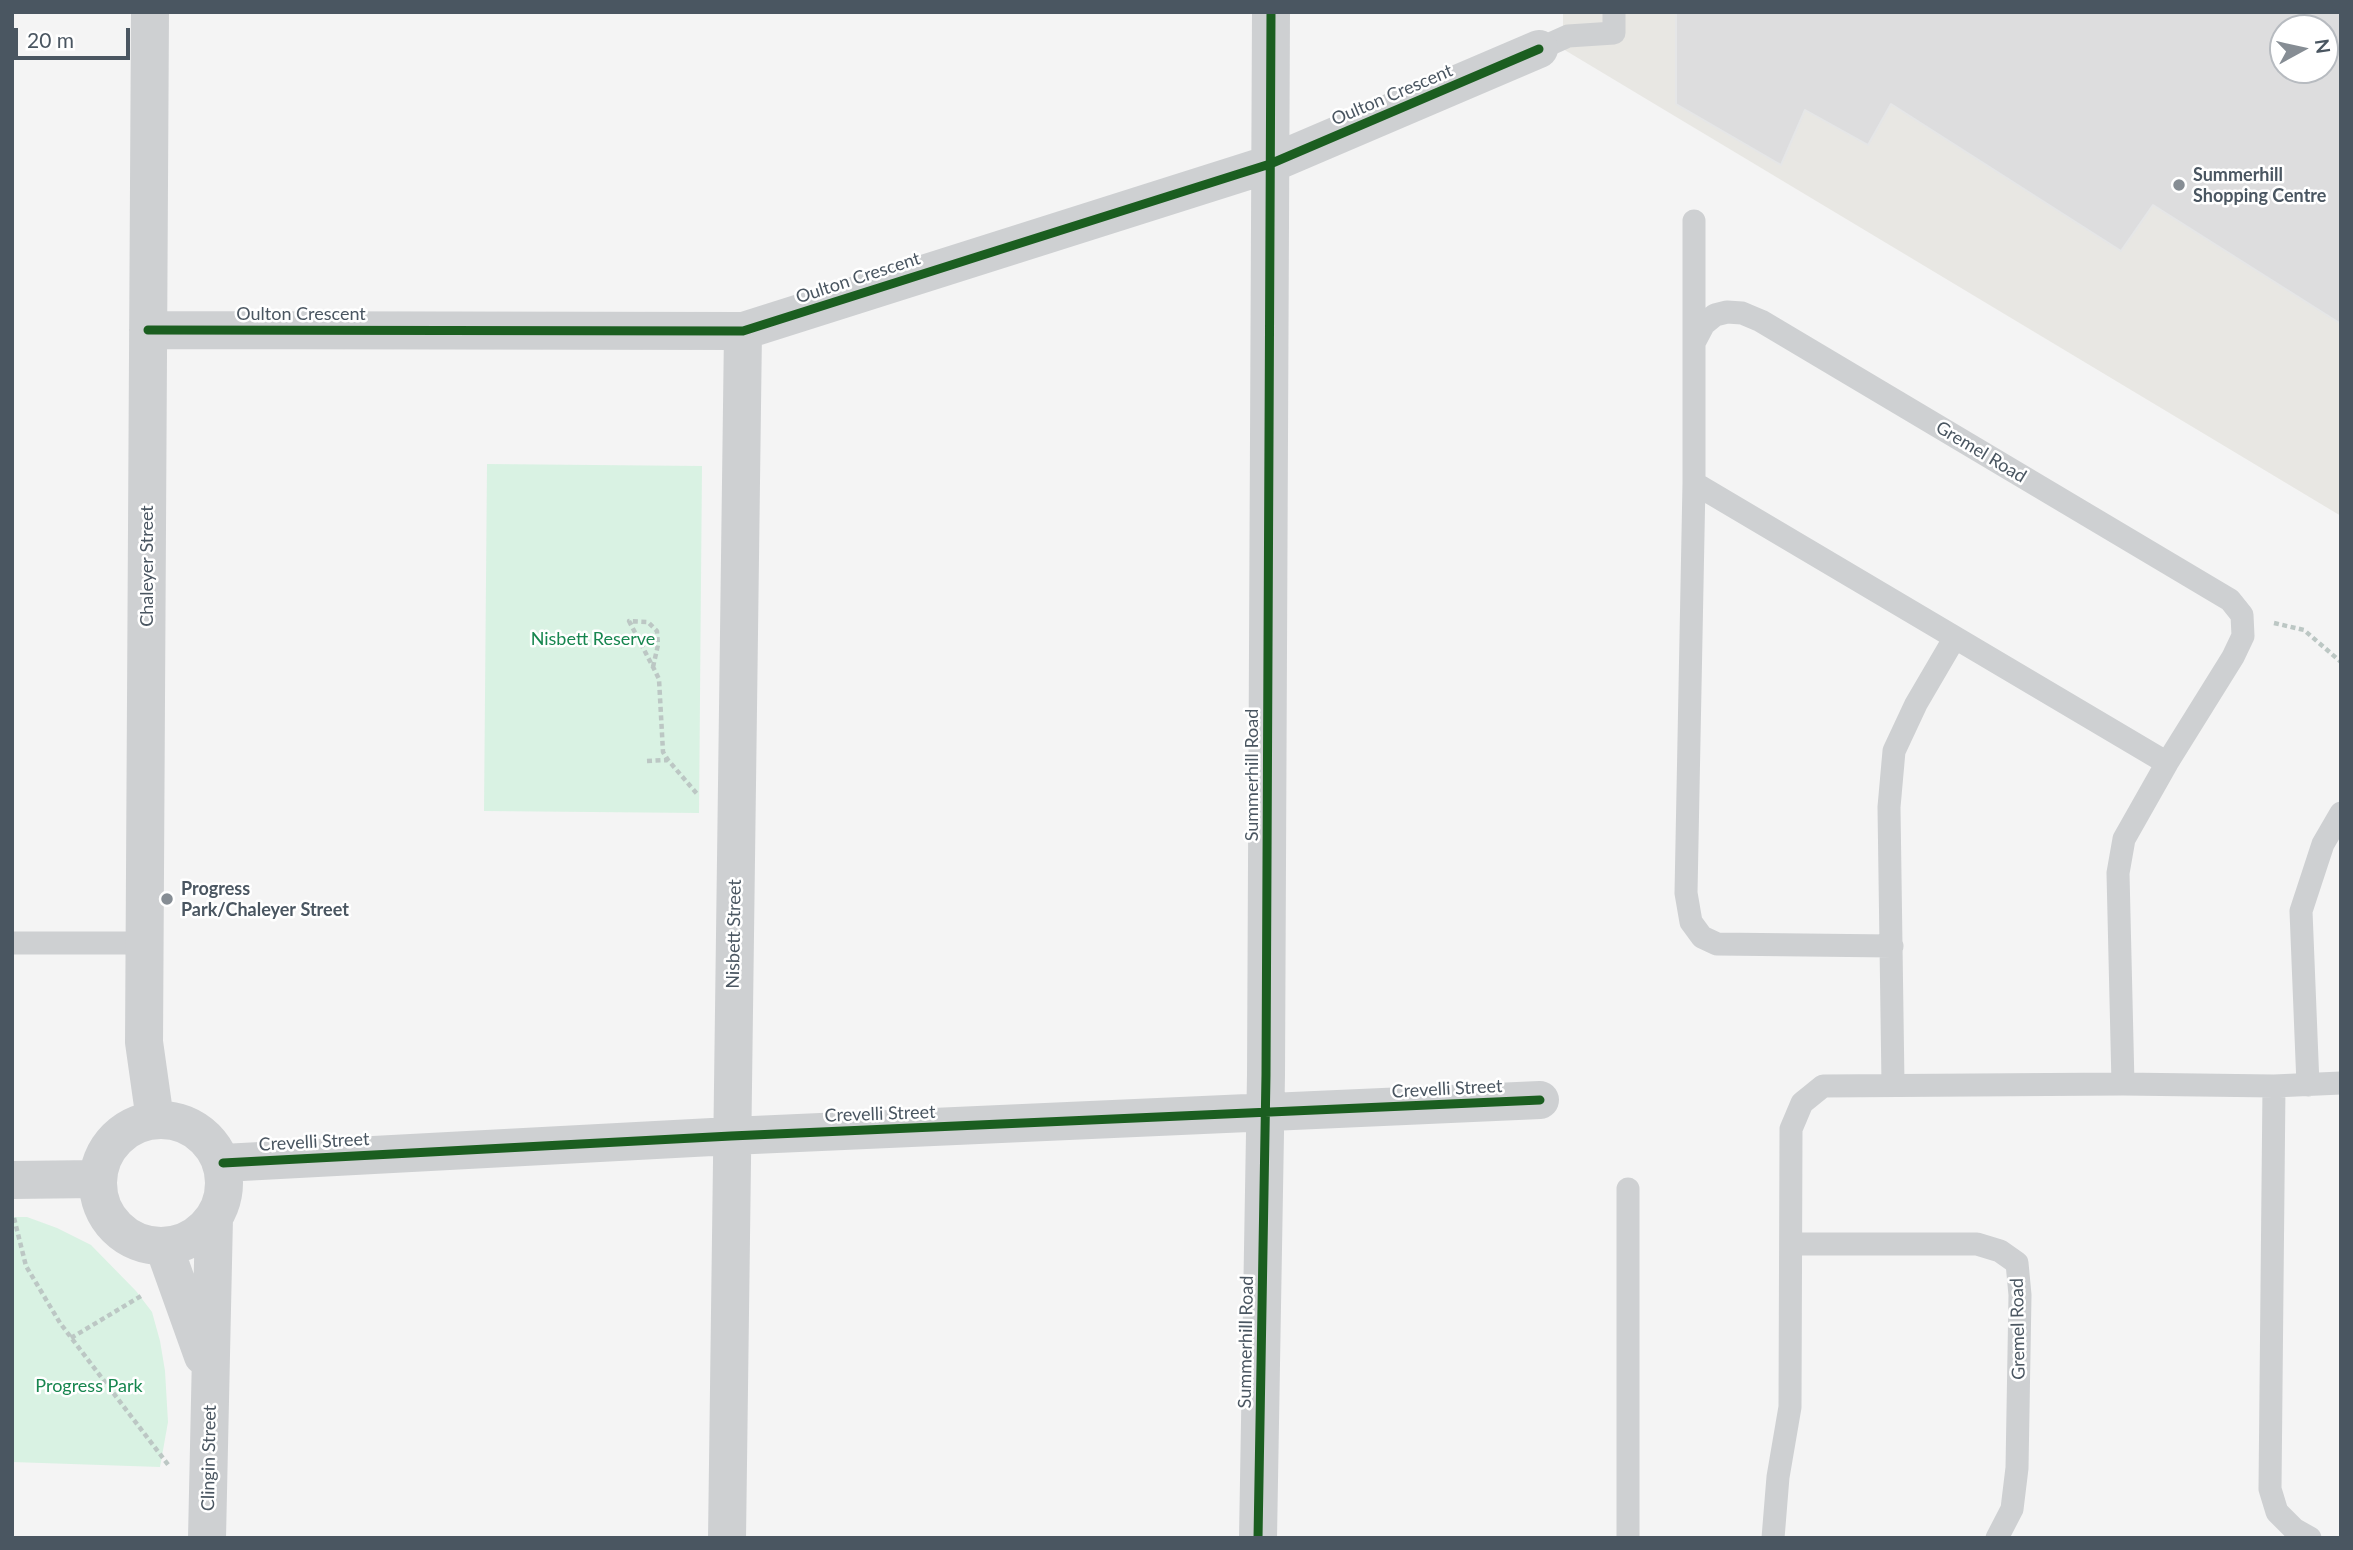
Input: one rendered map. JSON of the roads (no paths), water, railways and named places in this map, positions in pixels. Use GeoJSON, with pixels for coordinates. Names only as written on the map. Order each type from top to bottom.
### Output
{"type":"FeatureCollection","features":[{"type":"Feature","properties":{"kind":"street","name":"Chaleyer Street"},"geometry":{"type":"LineString","coordinates":[[150,12],[144,1042],[155,1119]]}},
{"type":"Feature","properties":{"kind":"street","name":"Summerhill Road"},"geometry":{"type":"LineString","coordinates":[[1258,1538],[1266,1113],[1271,12]]}},
{"type":"Feature","properties":{"kind":"street","name":"Oulton Crescent"},"geometry":{"type":"LineString","coordinates":[[148,330],[743,331],[1270,164],[1539,49]]}},
{"type":"Feature","properties":{"kind":"street","name":"Nisbett Street"},"geometry":{"type":"LineString","coordinates":[[727,1538],[743,331]]}},
{"type":"Feature","properties":{"kind":"street","name":"Crevelli Street"},"geometry":{"type":"LineString","coordinates":[[223,1163],[731,1136],[1540,1100]]}},
{"type":"Feature","properties":{"kind":"street"},"geometry":{"type":"LineString","coordinates":[[155,1119],[177,1122],[197,1131],[213,1147],[223,1163],[223,1194],[221,1205],[214,1217],[200,1233],[180,1244],[164,1247],[143,1245],[123,1235],[105,1214],[98,1194],[97,1179],[103,1157],[132,1126],[155,1119]]}},
{"type":"Feature","properties":{"kind":"street"},"geometry":{"type":"LineString","coordinates":[[12,1180],[97,1179]]}},
{"type":"Feature","properties":{"kind":"street","name":"Clingin Street"},"geometry":{"type":"LineString","coordinates":[[207,1538],[214,1217]]}},
{"type":"Feature","properties":{"kind":"street","name":"Clingin Street"},"geometry":{"type":"LineString","coordinates":[[164,1247],[210,1377]]}},
{"type":"Feature","properties":{"kind":"lane"},"geometry":{"type":"LineString","coordinates":[[1539,49],[1568,36],[1614,33],[1614,12]]}},
{"type":"Feature","properties":{"kind":"lane"},"geometry":{"type":"LineString","coordinates":[[1694,221],[1694,483],[1686,893],[1691,922],[1702,937],[1717,944],[1892,946]]}},
{"type":"Feature","properties":{"kind":"lane","name":"Gremel Road"},"geometry":{"type":"LineString","coordinates":[[1694,343],[1704,324],[1716,315],[1727,312],[1742,313],[1761,321],[2230,600],[2242,615],[2243,636],[2234,657],[2167,764]]}},
{"type":"Feature","properties":{"kind":"lane"},"geometry":{"type":"LineString","coordinates":[[1694,483],[2167,764],[2124,839],[2118,873],[2123,1084]]}},
{"type":"Feature","properties":{"kind":"lane"},"geometry":{"type":"LineString","coordinates":[[1892,1084],[1889,807],[1894,751],[1916,704],[1954,639]]}},
{"type":"Feature","properties":{"kind":"lane"},"geometry":{"type":"LineString","coordinates":[[2308,1085],[2301,911],[2323,844],[2341,813]]}},
{"type":"Feature","properties":{"kind":"lane"},"geometry":{"type":"LineString","coordinates":[[12,943],[145,943]]}},
{"type":"Feature","properties":{"kind":"lane"},"geometry":{"type":"LineString","coordinates":[[1773,1538],[1778,1478],[1790,1407],[1791,1129],[1802,1103],[1823,1086],[2274,1086],[2341,1083]]}},
{"type":"Feature","properties":{"kind":"lane"},"geometry":{"type":"LineString","coordinates":[[2274,1086],[2270,1489],[2277,1512],[2294,1529],[2310,1538]]}},
{"type":"Feature","properties":{"kind":"lane"},"geometry":{"type":"LineString","coordinates":[[1628,1189],[1628,1538]]}},
{"type":"Feature","properties":{"kind":"lane","name":"Gremel Road"},"geometry":{"type":"LineString","coordinates":[[1791,1244],[1977,1244],[2000,1251],[2017,1263],[2020,1295],[2017,1468],[2012,1509],[1997,1538]]}},
{"type":"Feature","properties":{"kind":"place","name":"Summerhill Shopping Centre"},"geometry":{"type":"Point","coordinates":[2179,185]}},
{"type":"Feature","properties":{"kind":"place","name":"Progress Park/Chaleyer Street"},"geometry":{"type":"Point","coordinates":[167,899]}},
{"type":"Feature","properties":{"kind":"park label","name":"Nisbett Reserve"},"geometry":{"type":"Point","coordinates":[593,639]}},
{"type":"Feature","properties":{"kind":"park label","name":"Progress Park"},"geometry":{"type":"Point","coordinates":[89,1386]}}]}
